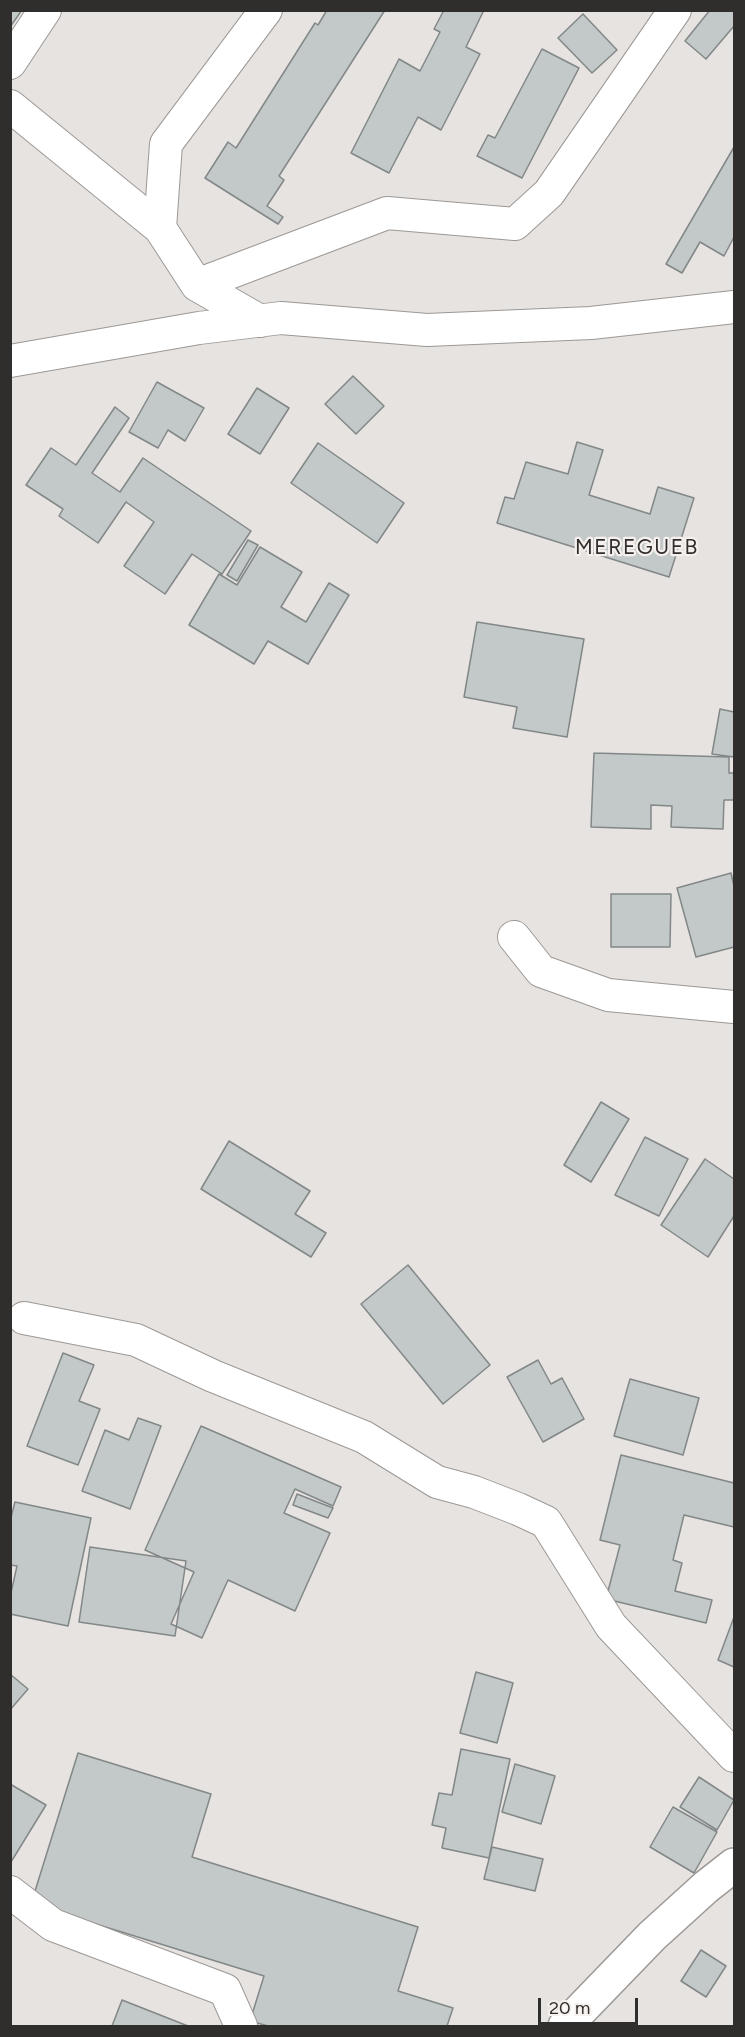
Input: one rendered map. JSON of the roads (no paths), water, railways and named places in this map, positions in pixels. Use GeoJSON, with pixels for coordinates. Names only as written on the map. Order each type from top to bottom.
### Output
{"type":"FeatureCollection","features":[{"type":"Feature","properties":{"kind":"street"},"geometry":{"type":"LineString","coordinates":[[10,63],[45,10]]}},
{"type":"Feature","properties":{"kind":"street"},"geometry":{"type":"LineString","coordinates":[[160,228],[166,144],[266,10]]}},
{"type":"Feature","properties":{"kind":"street"},"geometry":{"type":"LineString","coordinates":[[197,285],[387,213],[515,224],[549,193],[675,10]]}},
{"type":"Feature","properties":{"kind":"street"},"geometry":{"type":"LineString","coordinates":[[10,106],[160,228],[197,285],[260,321]]}},
{"type":"Feature","properties":{"kind":"street"},"geometry":{"type":"LineString","coordinates":[[10,361],[199,328],[281,318],[427,330],[591,323],[735,308]]}},
{"type":"Feature","properties":{"kind":"street"},"geometry":{"type":"LineString","coordinates":[[514,937],[541,971],[608,995],[735,1007]]}},
{"type":"Feature","properties":{"kind":"street"},"geometry":{"type":"LineString","coordinates":[[24,1318],[136,1340],[213,1376],[364,1437],[438,1482],[474,1492],[546,1522],[611,1626],[735,1756]]}},
{"type":"Feature","properties":{"kind":"street"},"geometry":{"type":"LineString","coordinates":[[565,2026],[652,1936],[735,1864]]}},
{"type":"Feature","properties":{"kind":"street"},"geometry":{"type":"LineString","coordinates":[[10,1892],[53,1925],[225,1990],[242,2026]]}},
{"type":"Feature","properties":{"kind":"district","name":"MEREGUEB"},"geometry":{"type":"Point","coordinates":[637,548]}}]}
